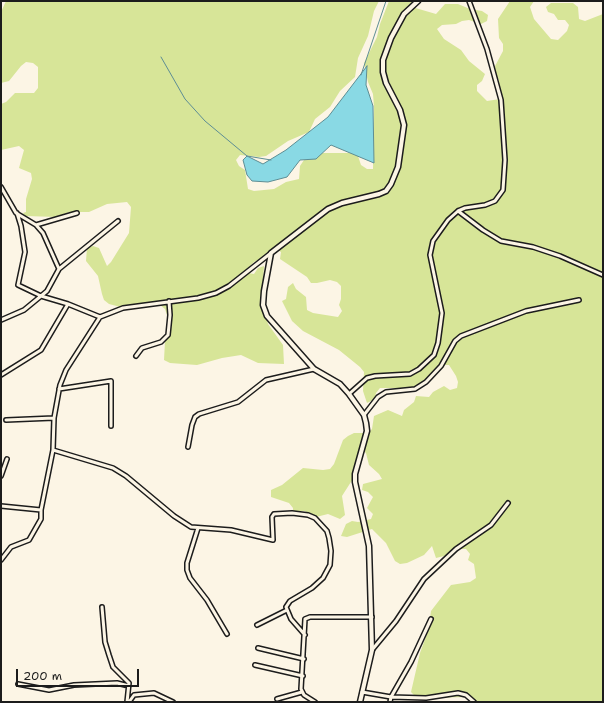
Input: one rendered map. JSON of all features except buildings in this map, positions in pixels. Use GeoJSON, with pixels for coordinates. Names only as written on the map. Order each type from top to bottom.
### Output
{"type":"FeatureCollection","features":[{"type":"Feature","properties":{"kind":"street"},"geometry":{"type":"LineString","coordinates":[[1,560],[11,547],[29,540],[41,519],[41,510],[53,450],[54,418],[59,389],[66,370],[100,317],[123,308],[198,298],[216,293],[230,286],[328,210],[342,203],[386,191],[391,184],[398,167],[404,125],[400,110],[386,83],[383,72],[383,60],[391,38],[404,14],[418,1]]}},
{"type":"Feature","properties":{"kind":"street"},"geometry":{"type":"LineString","coordinates":[[350,394],[367,378],[375,376],[410,374],[419,369],[434,354],[438,343],[442,313],[430,255],[430,248],[433,241],[448,220],[458,211],[485,205],[495,201],[503,190],[504,129],[501,100],[490,61],[469,1]]}},
{"type":"Feature","properties":{"kind":"street"},"geometry":{"type":"LineString","coordinates":[[1,188],[16,213],[21,226],[25,252],[21,274],[17,284],[22,289],[68,304],[100,317]]}},
{"type":"Feature","properties":{"kind":"street"},"geometry":{"type":"LineString","coordinates":[[458,211],[482,230],[501,241],[560,256],[603,275]]}},
{"type":"Feature","properties":{"kind":"street"},"geometry":{"type":"LineString","coordinates":[[16,213],[36,225],[47,242],[58,269]]}},
{"type":"Feature","properties":{"kind":"street"},"geometry":{"type":"LineString","coordinates":[[36,225],[77,213]]}},
{"type":"Feature","properties":{"kind":"street"},"geometry":{"type":"LineString","coordinates":[[1,320],[24,310],[47,291],[58,269],[118,222]]}},
{"type":"Feature","properties":{"kind":"street"},"geometry":{"type":"LineString","coordinates":[[271,253],[264,291],[264,310],[277,329],[314,369],[340,384],[350,394],[364,415],[367,431],[355,474],[355,482],[368,539],[372,650],[361,692],[360,702]]}},
{"type":"Feature","properties":{"kind":"street"},"geometry":{"type":"LineString","coordinates":[[364,415],[378,398],[386,392],[415,389],[426,382],[441,366],[455,341],[461,336],[526,311],[579,300]]}},
{"type":"Feature","properties":{"kind":"street"},"geometry":{"type":"LineString","coordinates":[[136,356],[142,348],[161,342],[168,335],[170,315],[168,301]]}},
{"type":"Feature","properties":{"kind":"street"},"geometry":{"type":"LineString","coordinates":[[1,375],[41,350],[68,304]]}},
{"type":"Feature","properties":{"kind":"street"},"geometry":{"type":"LineString","coordinates":[[188,447],[192,425],[195,417],[199,414],[238,402],[266,380],[314,369]]}},
{"type":"Feature","properties":{"kind":"street"},"geometry":{"type":"LineString","coordinates":[[59,389],[107,381],[111,382],[111,426]]}},
{"type":"Feature","properties":{"kind":"street"},"geometry":{"type":"LineString","coordinates":[[6,420],[54,418]]}},
{"type":"Feature","properties":{"kind":"street"},"geometry":{"type":"LineString","coordinates":[[53,450],[113,468],[126,476],[174,516],[191,527],[219,528],[273,540],[272,517],[274,514],[292,513],[308,515],[315,518],[327,531],[331,551],[330,565],[323,578],[312,588],[290,601],[287,605],[287,610],[291,619],[305,635]]}},
{"type":"Feature","properties":{"kind":"street"},"geometry":{"type":"LineString","coordinates":[[1,476],[8,458]]}},
{"type":"Feature","properties":{"kind":"street"},"geometry":{"type":"LineString","coordinates":[[372,650],[396,621],[424,579],[456,549],[491,525],[508,503]]}},
{"type":"Feature","properties":{"kind":"street"},"geometry":{"type":"LineString","coordinates":[[1,506],[41,510]]}},
{"type":"Feature","properties":{"kind":"street"},"geometry":{"type":"LineString","coordinates":[[198,528],[187,562],[187,570],[190,578],[207,600],[227,634]]}},
{"type":"Feature","properties":{"kind":"street"},"geometry":{"type":"LineString","coordinates":[[102,607],[105,642],[113,667],[128,680],[128,702]]}},
{"type":"Feature","properties":{"kind":"street"},"geometry":{"type":"LineString","coordinates":[[257,625],[287,610]]}},
{"type":"Feature","properties":{"kind":"street"},"geometry":{"type":"LineString","coordinates":[[315,702],[305,696],[302,692],[305,619],[310,617],[372,617]]}},
{"type":"Feature","properties":{"kind":"street"},"geometry":{"type":"LineString","coordinates":[[390,702],[391,697],[411,662],[431,619]]}},
{"type":"Feature","properties":{"kind":"street"},"geometry":{"type":"LineString","coordinates":[[258,648],[304,659]]}},
{"type":"Feature","properties":{"kind":"street"},"geometry":{"type":"LineString","coordinates":[[255,665],[302,676]]}},
{"type":"Feature","properties":{"kind":"street"},"geometry":{"type":"LineString","coordinates":[[18,684],[49,690],[74,685],[117,683],[129,686]]}},
{"type":"Feature","properties":{"kind":"street"},"geometry":{"type":"LineString","coordinates":[[277,699],[302,692]]}},
{"type":"Feature","properties":{"kind":"street"},"geometry":{"type":"LineString","coordinates":[[361,692],[391,697],[426,700],[458,694],[466,695],[474,702]]}},
{"type":"Feature","properties":{"kind":"street"},"geometry":{"type":"LineString","coordinates":[[128,702],[134,695],[154,693],[173,702]]}},
{"type":"Feature","properties":{"kind":"street"},"geometry":{"type":"LineString","coordinates":[[400,702],[401,697]]}},
{"type":"Feature","properties":{"kind":"street"},"geometry":{"type":"LineString","coordinates":[[438,697],[440,702]]}},
{"type":"Feature","properties":{"kind":"green space"},"geometry":{"type":"Polygon","coordinates":[[[6,1],[379,1],[374,11],[368,36],[358,58],[355,77],[340,91],[330,107],[315,119],[309,132],[288,141],[266,156],[259,157],[240,155],[236,160],[239,166],[245,170],[248,189],[254,191],[274,189],[286,182],[299,179],[300,166],[304,160],[311,159],[322,153],[357,153],[361,165],[367,169],[373,169],[373,94],[368,82],[364,63],[377,37],[380,24],[389,1],[413,1],[412,7],[436,14],[445,4],[458,4],[470,9],[482,11],[488,15],[487,21],[481,24],[469,20],[456,24],[442,25],[437,29],[444,39],[461,50],[469,61],[485,74],[482,81],[477,85],[477,91],[487,101],[500,99],[499,80],[495,75],[494,68],[503,51],[503,44],[499,38],[498,19],[510,1],[534,1],[530,7],[534,19],[551,39],[558,40],[567,31],[569,25],[565,20],[558,20],[554,14],[548,12],[546,7],[551,3],[573,3],[578,7],[579,19],[585,21],[603,14],[603,702],[476,702],[474,699],[467,697],[428,698],[414,695],[411,692],[420,653],[428,631],[431,611],[451,585],[470,582],[476,578],[474,564],[468,560],[470,554],[466,549],[460,549],[453,551],[448,555],[436,558],[432,546],[424,555],[407,563],[400,564],[395,561],[386,543],[372,529],[347,537],[341,536],[346,524],[352,521],[358,522],[371,519],[373,514],[367,508],[373,497],[368,492],[362,490],[363,484],[382,479],[379,474],[369,465],[366,453],[361,449],[356,474],[342,496],[345,515],[340,519],[328,514],[316,517],[310,516],[305,511],[293,511],[293,508],[289,503],[271,497],[271,490],[282,485],[303,468],[323,470],[330,469],[334,464],[343,440],[354,433],[368,433],[372,429],[374,416],[388,410],[402,416],[404,410],[414,402],[416,396],[429,397],[433,392],[444,386],[450,390],[457,388],[458,382],[456,376],[449,365],[442,365],[425,385],[419,388],[380,388],[376,393],[375,399],[367,403],[363,391],[364,372],[360,367],[339,350],[303,331],[292,321],[282,301],[286,299],[288,287],[293,283],[296,289],[306,297],[307,310],[313,313],[338,317],[342,311],[339,305],[341,299],[341,286],[337,282],[330,280],[311,283],[307,277],[280,259],[281,252],[275,249],[265,257],[254,262],[249,267],[248,273],[254,274],[258,268],[264,266],[262,299],[268,324],[283,345],[284,364],[258,363],[241,355],[222,358],[197,365],[170,363],[164,360],[165,341],[169,334],[169,321],[165,309],[160,305],[128,309],[109,304],[104,300],[98,276],[86,261],[87,248],[93,246],[99,248],[107,266],[111,262],[129,233],[131,207],[127,202],[107,204],[89,212],[69,212],[57,217],[25,216],[23,213],[26,212],[26,199],[32,179],[31,173],[19,168],[24,150],[19,146],[1,150],[1,104],[6,102],[15,93],[34,93],[38,88],[38,67],[33,63],[26,62],[9,81],[1,83],[1,12],[6,1]]]}},
{"type":"Feature","properties":{"kind":"water"},"geometry":{"type":"Polygon","coordinates":[[[367,66],[366,85],[373,106],[374,163],[331,145],[316,159],[300,160],[287,177],[268,182],[252,181],[247,175],[243,160],[247,156],[263,164],[286,150],[328,117],[367,66]]]}},
{"type":"Feature","properties":{"kind":"waterway"},"geometry":{"type":"LineString","coordinates":[[361,75],[386,1]]}},
{"type":"Feature","properties":{"kind":"waterway"},"geometry":{"type":"LineString","coordinates":[[161,57],[185,99],[205,121],[247,156],[271,160]]}}]}
